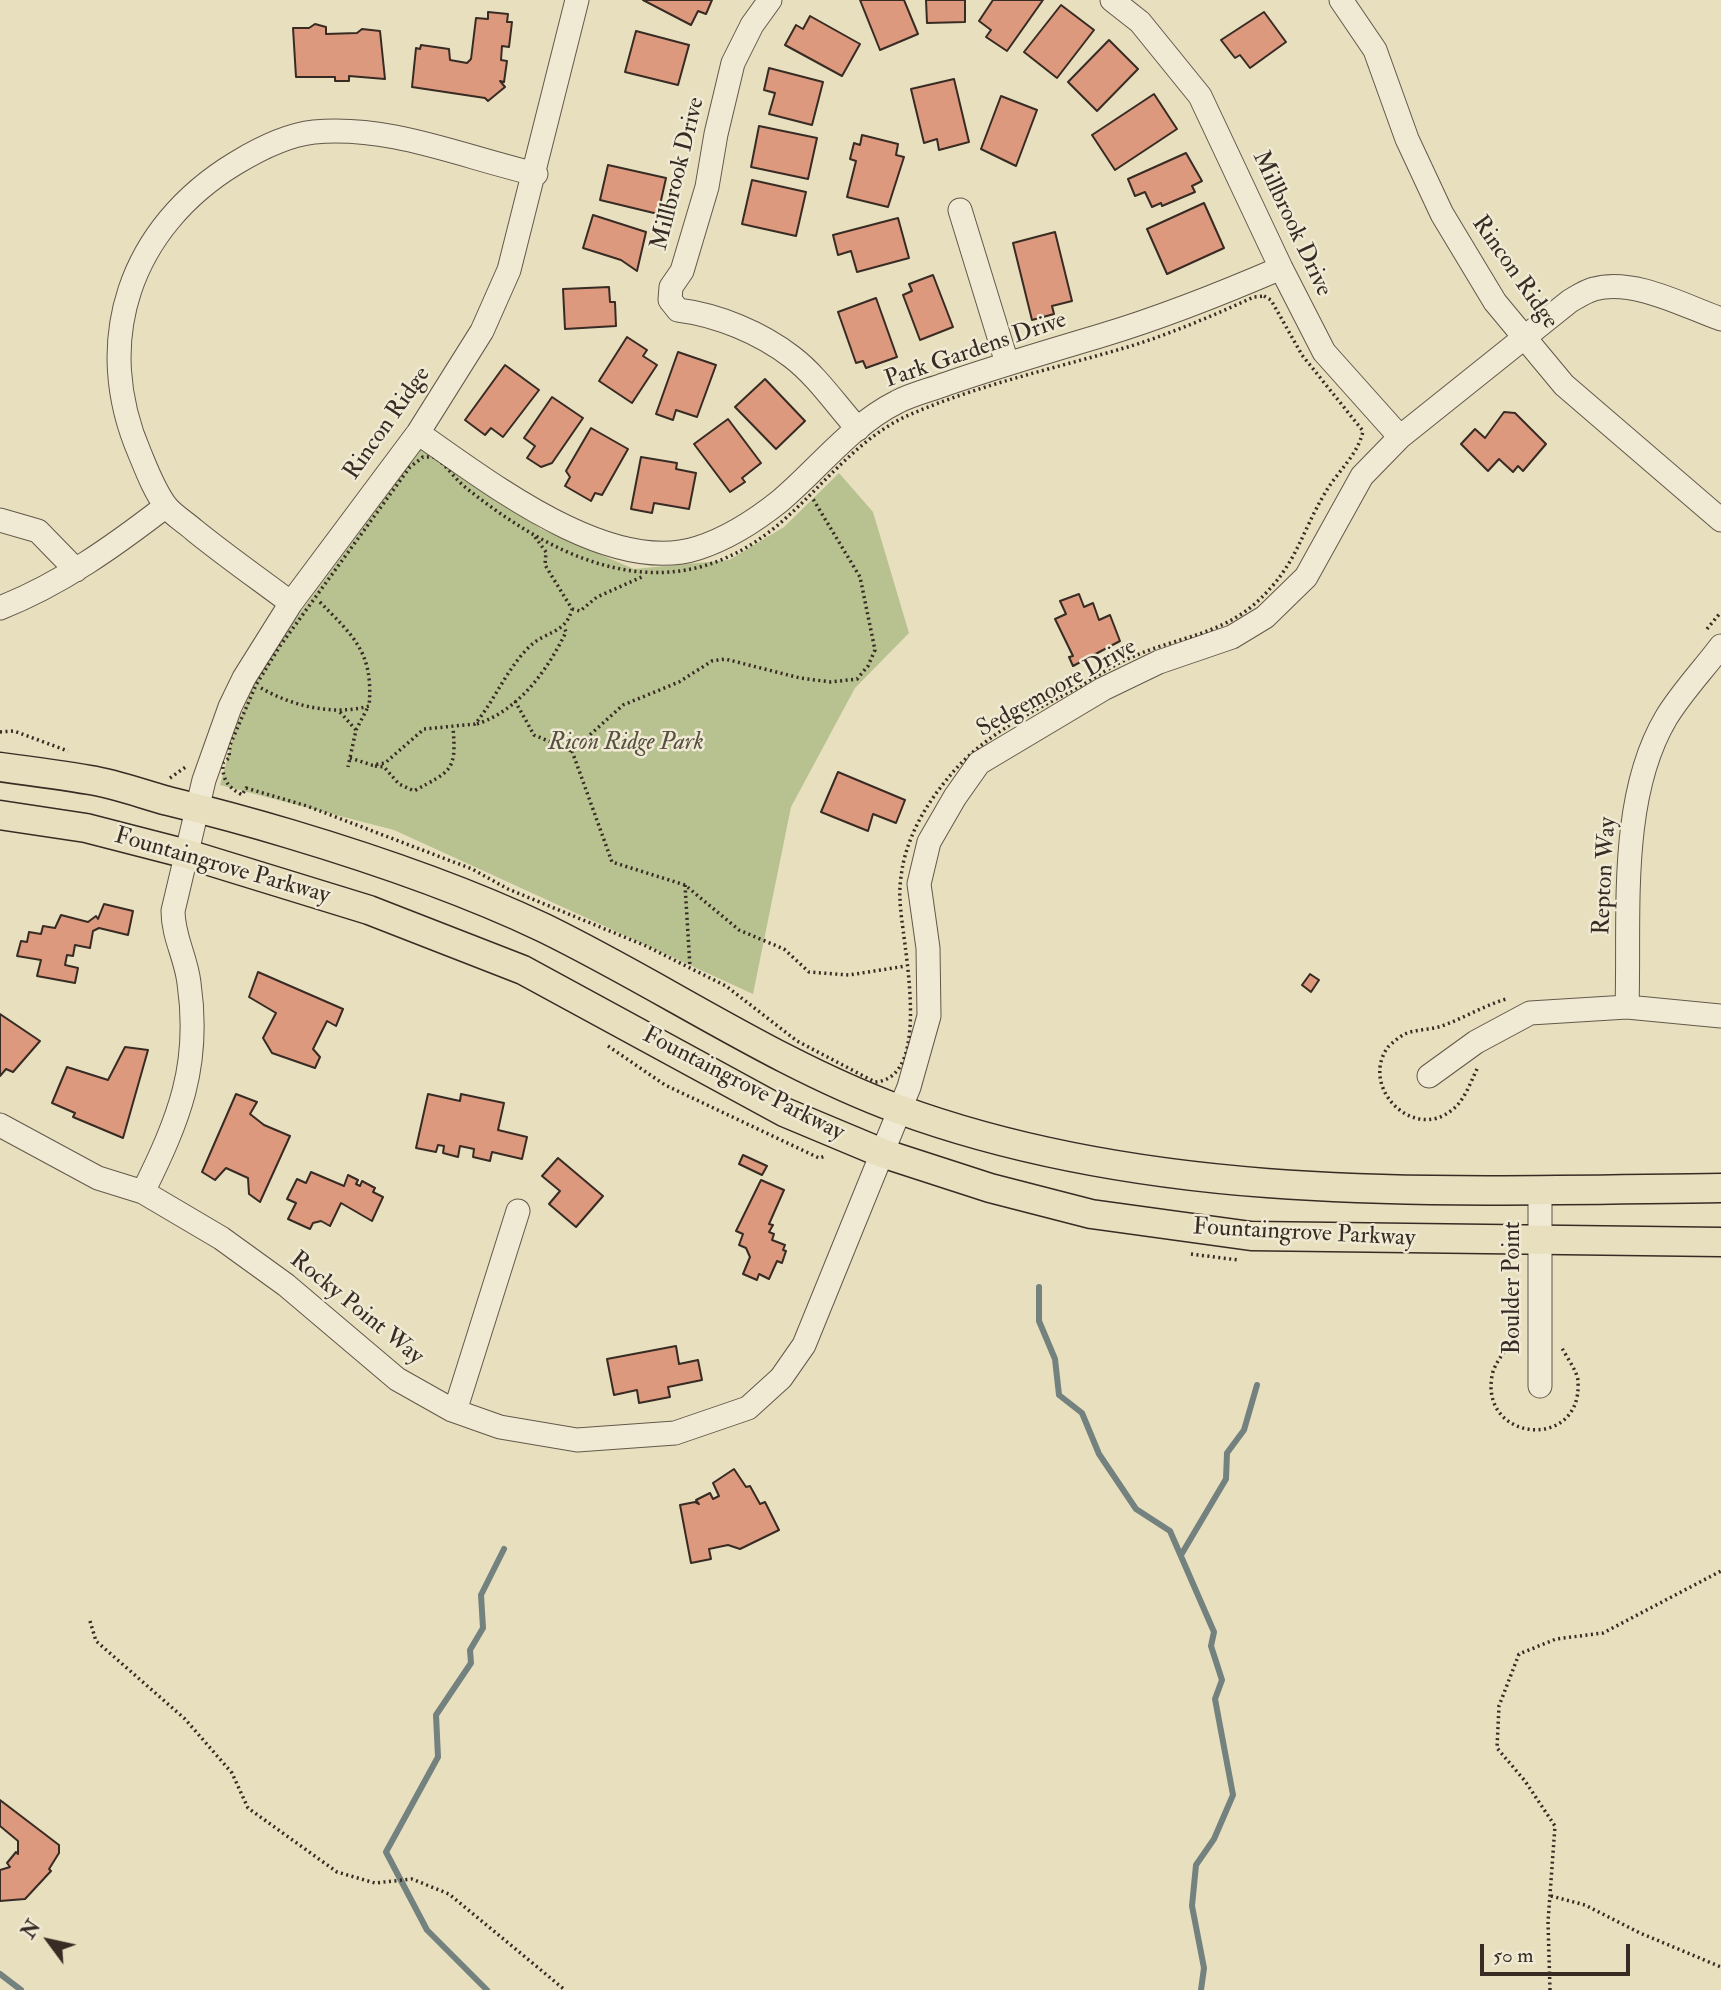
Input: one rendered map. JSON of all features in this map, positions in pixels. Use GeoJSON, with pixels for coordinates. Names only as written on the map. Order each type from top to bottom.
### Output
{"type":"FeatureCollection","features":[{"type":"Feature","properties":{"kind":"main road","name":"Fountaingrove Parkway"},"geometry":{"type":"LineString","coordinates":[[0,767],[94,780],[199,807],[388,864],[541,927],[633,973],[804,1068],[899,1109],[1101,1164],[1253,1184],[1540,1190],[1721,1188]]}},
{"type":"Feature","properties":{"kind":"main road","name":"Fountaingrove Parkway"},"geometry":{"type":"LineString","coordinates":[[0,815],[86,828],[187,854],[369,910],[523,970],[784,1112],[882,1153],[990,1188],[1091,1214],[1190,1230],[1251,1236],[1539,1242],[1721,1242]]}},
{"type":"Feature","properties":{"kind":"street","name":"Rincon Ridge"},"geometry":{"type":"LineString","coordinates":[[143,1192],[168,1141],[186,1094],[193,1045],[189,981],[173,931],[177,887],[216,742],[304,596],[418,433],[482,331],[509,270],[536,174],[577,0]]}},
{"type":"Feature","properties":{"kind":"street","name":"Millbrook Drive"},"geometry":{"type":"LineString","coordinates":[[770,0],[751,25],[733,63],[716,134],[708,187],[682,271],[671,287],[670,300],[678,310],[716,318],[755,334],[794,358],[858,429]]}},
{"type":"Feature","properties":{"kind":"street","name":"Millbrook Drive"},"geometry":{"type":"LineString","coordinates":[[1112,0],[1140,22],[1200,96],[1280,268],[1324,352],[1400,438]]}},
{"type":"Feature","properties":{"kind":"street","name":"Rincon Ridge"},"geometry":{"type":"LineString","coordinates":[[1340,0],[1374,50],[1407,139],[1442,214],[1495,302],[1564,385],[1721,520]]}},
{"type":"Feature","properties":{"kind":"street"},"geometry":{"type":"LineString","coordinates":[[304,596],[166,506],[125,421],[117,365],[123,305],[141,265],[159,234],[188,199],[219,174],[264,146],[311,133],[342,131],[406,138],[536,174]]}},
{"type":"Feature","properties":{"kind":"street"},"geometry":{"type":"LineString","coordinates":[[960,209],[1007,362]]}},
{"type":"Feature","properties":{"kind":"street","name":"Park Gardens Drive"},"geometry":{"type":"LineString","coordinates":[[418,433],[565,528],[624,548],[660,552],[696,549],[745,528],[803,491],[858,429],[896,402],[1007,362],[1105,334],[1201,301],[1280,268]]}},
{"type":"Feature","properties":{"kind":"street","name":"Sedgemoore Drive"},"geometry":{"type":"LineString","coordinates":[[882,1153],[929,1016],[928,947],[919,884],[929,842],[979,763],[1103,689],[1158,662],[1232,637],[1265,617],[1306,577],[1362,475],[1400,438],[1523,336],[1570,301],[1592,289],[1614,286],[1647,293],[1721,319]]}},
{"type":"Feature","properties":{"kind":"street"},"geometry":{"type":"LineString","coordinates":[[0,608],[28,597],[76,570],[166,506]]}},
{"type":"Feature","properties":{"kind":"street"},"geometry":{"type":"LineString","coordinates":[[0,520],[37,531],[76,570]]}},
{"type":"Feature","properties":{"kind":"street","name":"Repton Way"},"geometry":{"type":"LineString","coordinates":[[1628,1007],[1632,825],[1646,765],[1666,718],[1713,639]]}},
{"type":"Feature","properties":{"kind":"street"},"geometry":{"type":"LineString","coordinates":[[1429,1076],[1476,1042],[1530,1013],[1628,1007],[1721,1016]]}},
{"type":"Feature","properties":{"kind":"street","name":"Rocky Point Way"},"geometry":{"type":"LineString","coordinates":[[0,1125],[98,1178],[143,1192],[220,1238],[286,1286],[397,1379],[455,1411],[500,1427],[577,1440],[675,1433],[748,1408],[781,1378],[804,1345],[882,1153]]}},
{"type":"Feature","properties":{"kind":"street","name":"Boulder Point"},"geometry":{"type":"LineString","coordinates":[[1540,1190],[1540,1386]]}},
{"type":"Feature","properties":{"kind":"street"},"geometry":{"type":"LineString","coordinates":[[455,1411],[518,1210]]}},
{"type":"Feature","properties":{"kind":"path"},"geometry":{"type":"LineString","coordinates":[[1264,296],[1270,300],[1302,355],[1363,431],[1360,445],[1324,495],[1287,570],[1259,600],[1230,623],[1130,657],[1021,718],[980,745],[953,772],[918,818],[903,864],[899,899],[908,966],[911,1034],[898,1071],[889,1080],[875,1082],[797,1041],[726,986],[646,946],[508,889],[472,869],[307,806],[246,788],[242,796],[230,788],[223,772],[223,763],[229,758],[230,745],[250,682],[304,596],[415,461],[429,456],[446,465],[463,485],[533,534],[546,552],[545,565],[572,609],[580,611],[597,597],[647,574],[691,569],[737,554],[768,535],[803,491],[869,440],[906,416],[1011,379],[1168,333],[1254,297],[1264,296]]}},
{"type":"Feature","properties":{"kind":"path"},"geometry":{"type":"LineString","coordinates":[[572,751],[623,705],[679,682],[712,661],[724,659],[821,681],[857,679],[868,666],[875,650],[860,577],[817,503],[803,491]]}},
{"type":"Feature","properties":{"kind":"path"},"geometry":{"type":"LineString","coordinates":[[304,596],[359,642],[371,684],[369,706],[356,730],[348,767]]}},
{"type":"Feature","properties":{"kind":"path"},"geometry":{"type":"LineString","coordinates":[[475,724],[491,705],[513,665],[531,645],[564,627],[572,609]]}},
{"type":"Feature","properties":{"kind":"path"},"geometry":{"type":"LineString","coordinates":[[1713,639],[1721,612]]}},
{"type":"Feature","properties":{"kind":"path"},"geometry":{"type":"LineString","coordinates":[[372,765],[385,763],[424,729],[453,728],[498,717],[548,669],[566,632],[564,627]]}},
{"type":"Feature","properties":{"kind":"path"},"geometry":{"type":"LineString","coordinates":[[250,682],[282,700],[339,711],[369,706]]}},
{"type":"Feature","properties":{"kind":"path"},"geometry":{"type":"LineString","coordinates":[[515,701],[534,735],[572,751],[612,862],[685,885],[739,930],[784,949],[809,972],[849,975],[908,966]]}},
{"type":"Feature","properties":{"kind":"path"},"geometry":{"type":"LineString","coordinates":[[339,711],[356,730]]}},
{"type":"Feature","properties":{"kind":"path"},"geometry":{"type":"LineString","coordinates":[[350,758],[384,767],[399,784],[414,791],[443,778],[456,754],[453,728]]}},
{"type":"Feature","properties":{"kind":"path"},"geometry":{"type":"LineString","coordinates":[[170,778],[191,763]]}},
{"type":"Feature","properties":{"kind":"path"},"geometry":{"type":"LineString","coordinates":[[685,885],[690,968]]}},
{"type":"Feature","properties":{"kind":"path"},"geometry":{"type":"LineString","coordinates":[[1479,1065],[1462,1100],[1439,1118],[1423,1120],[1403,1114],[1388,1101],[1381,1084],[1380,1066],[1389,1046],[1405,1034],[1441,1027],[1478,1007],[1516,997]]}},
{"type":"Feature","properties":{"kind":"path"},"geometry":{"type":"LineString","coordinates":[[608,1045],[665,1085],[818,1158],[824,1155],[833,1159]]}},
{"type":"Feature","properties":{"kind":"path"},"geometry":{"type":"LineString","coordinates":[[1550,1990],[1555,1826],[1525,1781],[1497,1748],[1499,1706],[1519,1654],[1556,1639],[1603,1633],[1721,1571]]}},
{"type":"Feature","properties":{"kind":"path"},"geometry":{"type":"LineString","coordinates":[[90,1621],[96,1641],[185,1719],[232,1773],[248,1808],[337,1872],[375,1883],[412,1880],[449,1894],[565,1990]]}},
{"type":"Feature","properties":{"kind":"path"},"geometry":{"type":"LineString","coordinates":[[1551,1896],[1585,1905],[1640,1933],[1721,1967]]}},
{"type":"Feature","properties":{"kind":"green space","name":"Ricon Ridge Park"},"geometry":{"type":"Polygon","coordinates":[[[423,446],[541,529],[634,569],[729,560],[784,527],[839,473],[873,512],[909,633],[855,688],[791,807],[753,994],[394,830],[220,785],[236,727],[264,662],[423,446]]]}},
{"type":"Feature","properties":{"kind":"building"},"geometry":{"type":"Polygon","coordinates":[[[643,0],[712,0],[706,14],[698,11],[691,25],[643,0]]]}},
{"type":"Feature","properties":{"kind":"building"},"geometry":{"type":"Polygon","coordinates":[[[860,0],[904,0],[918,34],[880,50],[860,0]]]}},
{"type":"Feature","properties":{"kind":"building"},"geometry":{"type":"Polygon","coordinates":[[[926,0],[965,0],[965,22],[927,23],[926,0]]]}},
{"type":"Feature","properties":{"kind":"building"},"geometry":{"type":"Polygon","coordinates":[[[993,0],[1043,0],[1007,51],[986,37],[991,30],[979,21],[993,0]]]}},
{"type":"Feature","properties":{"kind":"building"},"geometry":{"type":"Polygon","coordinates":[[[1061,5],[1094,30],[1057,78],[1024,52],[1061,5]]]}},
{"type":"Feature","properties":{"kind":"building"},"geometry":{"type":"Polygon","coordinates":[[[488,12],[508,14],[507,22],[512,22],[509,47],[502,46],[501,60],[507,61],[504,82],[500,81],[505,87],[488,101],[485,98],[412,87],[416,48],[420,49],[421,45],[449,49],[450,60],[467,63],[471,59],[476,18],[488,19],[488,12]]]}},
{"type":"Feature","properties":{"kind":"building"},"geometry":{"type":"Polygon","coordinates":[[[1264,12],[1286,42],[1250,68],[1240,55],[1235,58],[1221,40],[1264,12]]]}},
{"type":"Feature","properties":{"kind":"building"},"geometry":{"type":"Polygon","coordinates":[[[810,16],[860,44],[842,76],[785,45],[796,25],[803,29],[810,16]]]}},
{"type":"Feature","properties":{"kind":"building"},"geometry":{"type":"Polygon","coordinates":[[[315,24],[326,27],[326,34],[357,33],[362,29],[380,31],[385,79],[349,76],[349,81],[335,81],[335,77],[296,77],[293,28],[309,28],[315,24]]]}},
{"type":"Feature","properties":{"kind":"building"},"geometry":{"type":"Polygon","coordinates":[[[636,31],[689,45],[678,85],[625,72],[636,31]]]}},
{"type":"Feature","properties":{"kind":"building"},"geometry":{"type":"Polygon","coordinates":[[[1109,40],[1138,69],[1097,111],[1068,82],[1109,40]]]}},
{"type":"Feature","properties":{"kind":"building"},"geometry":{"type":"Polygon","coordinates":[[[769,68],[823,82],[812,125],[769,114],[775,93],[764,90],[769,68]]]}},
{"type":"Feature","properties":{"kind":"building"},"geometry":{"type":"Polygon","coordinates":[[[954,79],[969,142],[939,150],[937,139],[924,143],[911,89],[954,79]]]}},
{"type":"Feature","properties":{"kind":"building"},"geometry":{"type":"Polygon","coordinates":[[[1154,94],[1177,129],[1115,170],[1092,135],[1154,94]]]}},
{"type":"Feature","properties":{"kind":"building"},"geometry":{"type":"Polygon","coordinates":[[[1001,96],[1037,110],[1016,166],[981,149],[1001,96]]]}},
{"type":"Feature","properties":{"kind":"building"},"geometry":{"type":"Polygon","coordinates":[[[759,126],[817,138],[808,179],[751,167],[759,126]]]}},
{"type":"Feature","properties":{"kind":"building"},"geometry":{"type":"Polygon","coordinates":[[[862,135],[898,144],[896,155],[904,157],[888,207],[847,197],[856,161],[850,159],[854,143],[860,145],[862,135]]]}},
{"type":"Feature","properties":{"kind":"building"},"geometry":{"type":"Polygon","coordinates":[[[1186,153],[1202,181],[1192,186],[1195,192],[1162,206],[1161,203],[1152,207],[1145,192],[1135,196],[1128,179],[1186,153]]]}},
{"type":"Feature","properties":{"kind":"building"},"geometry":{"type":"Polygon","coordinates":[[[608,165],[666,178],[658,214],[600,200],[608,165]]]}},
{"type":"Feature","properties":{"kind":"building"},"geometry":{"type":"Polygon","coordinates":[[[752,180],[806,192],[796,236],[742,224],[752,180]]]}},
{"type":"Feature","properties":{"kind":"building"},"geometry":{"type":"Polygon","coordinates":[[[1204,203],[1224,248],[1167,274],[1147,229],[1204,203]]]}},
{"type":"Feature","properties":{"kind":"building"},"geometry":{"type":"Polygon","coordinates":[[[593,215],[646,232],[637,271],[621,260],[583,248],[593,215]]]}},
{"type":"Feature","properties":{"kind":"building"},"geometry":{"type":"Polygon","coordinates":[[[898,218],[909,258],[857,272],[851,251],[838,255],[833,235],[898,218]]]}},
{"type":"Feature","properties":{"kind":"building"},"geometry":{"type":"Polygon","coordinates":[[[1055,232],[1072,301],[1052,306],[1054,314],[1032,320],[1013,243],[1055,232]]]}},
{"type":"Feature","properties":{"kind":"building"},"geometry":{"type":"Polygon","coordinates":[[[933,275],[953,327],[920,340],[903,295],[912,291],[909,284],[933,275]]]}},
{"type":"Feature","properties":{"kind":"building"},"geometry":{"type":"Polygon","coordinates":[[[609,287],[610,302],[615,302],[616,326],[565,329],[563,289],[609,287]]]}},
{"type":"Feature","properties":{"kind":"building"},"geometry":{"type":"Polygon","coordinates":[[[876,298],[897,357],[866,368],[863,361],[856,363],[838,312],[876,298]]]}},
{"type":"Feature","properties":{"kind":"building"},"geometry":{"type":"Polygon","coordinates":[[[627,337],[647,350],[643,356],[657,365],[632,403],[599,381],[627,337]]]}},
{"type":"Feature","properties":{"kind":"building"},"geometry":{"type":"Polygon","coordinates":[[[678,352],[716,365],[697,417],[676,410],[673,420],[656,414],[678,352]]]}},
{"type":"Feature","properties":{"kind":"building"},"geometry":{"type":"Polygon","coordinates":[[[505,365],[539,390],[503,437],[491,428],[485,435],[465,420],[505,365]]]}},
{"type":"Feature","properties":{"kind":"building"},"geometry":{"type":"Polygon","coordinates":[[[765,379],[805,421],[776,449],[735,407],[765,379]]]}},
{"type":"Feature","properties":{"kind":"building"},"geometry":{"type":"Polygon","coordinates":[[[552,397],[583,418],[552,463],[541,467],[527,458],[535,446],[524,438],[552,397]]]}},
{"type":"Feature","properties":{"kind":"building"},"geometry":{"type":"Polygon","coordinates":[[[1504,412],[1515,413],[1546,444],[1523,471],[1518,466],[1513,472],[1499,459],[1488,471],[1461,444],[1475,429],[1485,438],[1504,412]]]}},
{"type":"Feature","properties":{"kind":"building"},"geometry":{"type":"Polygon","coordinates":[[[728,419],[761,463],[742,478],[745,482],[730,492],[694,444],[728,419]]]}},
{"type":"Feature","properties":{"kind":"building"},"geometry":{"type":"Polygon","coordinates":[[[591,428],[628,449],[602,495],[595,493],[591,501],[565,486],[570,477],[566,471],[591,428]]]}},
{"type":"Feature","properties":{"kind":"building"},"geometry":{"type":"Polygon","coordinates":[[[641,457],[677,463],[676,469],[696,473],[689,509],[654,503],[652,513],[631,509],[641,457]]]}},
{"type":"Feature","properties":{"kind":"building"},"geometry":{"type":"Polygon","coordinates":[[[1079,594],[1084,607],[1093,603],[1099,620],[1110,615],[1120,641],[1073,666],[1069,657],[1073,656],[1055,619],[1066,614],[1060,601],[1079,594]]]}},
{"type":"Feature","properties":{"kind":"building"},"geometry":{"type":"Polygon","coordinates":[[[838,772],[905,800],[896,823],[873,814],[868,831],[821,812],[838,772]]]}},
{"type":"Feature","properties":{"kind":"building"},"geometry":{"type":"Polygon","coordinates":[[[104,904],[133,911],[128,935],[99,928],[93,931],[90,948],[75,945],[73,956],[67,955],[65,965],[78,968],[75,983],[37,976],[41,960],[17,956],[21,941],[27,942],[29,932],[41,934],[43,926],[55,928],[61,915],[88,922],[96,916],[98,919],[104,904]]]}},
{"type":"Feature","properties":{"kind":"building"},"geometry":{"type":"Polygon","coordinates":[[[258,972],[343,1009],[336,1026],[327,1021],[313,1049],[320,1057],[315,1068],[272,1053],[263,1038],[276,1013],[249,997],[258,972]]]}},
{"type":"Feature","properties":{"kind":"building"},"geometry":{"type":"Polygon","coordinates":[[[1310,974],[1319,980],[1311,992],[1302,985],[1310,974]]]}},
{"type":"Feature","properties":{"kind":"building"},"geometry":{"type":"Polygon","coordinates":[[[0,1014],[40,1041],[13,1072],[6,1069],[0,1076],[0,1014]]]}},
{"type":"Feature","properties":{"kind":"building"},"geometry":{"type":"Polygon","coordinates":[[[125,1047],[148,1050],[123,1138],[73,1117],[75,1113],[52,1103],[67,1067],[108,1080],[125,1047]]]}},
{"type":"Feature","properties":{"kind":"building"},"geometry":{"type":"Polygon","coordinates":[[[236,1094],[257,1102],[250,1114],[264,1125],[290,1136],[260,1202],[249,1194],[248,1178],[226,1168],[215,1180],[202,1172],[236,1094]]]}},
{"type":"Feature","properties":{"kind":"building"},"geometry":{"type":"Polygon","coordinates":[[[428,1094],[460,1101],[461,1094],[504,1103],[498,1130],[527,1137],[522,1159],[492,1152],[490,1161],[473,1157],[474,1149],[460,1146],[458,1157],[443,1153],[444,1146],[438,1145],[436,1152],[416,1148],[428,1094]]]}},
{"type":"Feature","properties":{"kind":"building"},"geometry":{"type":"Polygon","coordinates":[[[743,1155],[767,1166],[762,1175],[739,1164],[743,1155]]]}},
{"type":"Feature","properties":{"kind":"building"},"geometry":{"type":"Polygon","coordinates":[[[558,1158],[603,1196],[576,1227],[549,1204],[560,1191],[542,1176],[558,1158]]]}},
{"type":"Feature","properties":{"kind":"building"},"geometry":{"type":"Polygon","coordinates":[[[311,1172],[344,1186],[348,1175],[358,1180],[356,1184],[360,1186],[362,1181],[375,1188],[373,1192],[383,1197],[372,1221],[341,1203],[330,1226],[321,1221],[313,1223],[310,1229],[288,1219],[296,1203],[287,1199],[297,1179],[306,1183],[311,1172]]]}},
{"type":"Feature","properties":{"kind":"building"},"geometry":{"type":"Polygon","coordinates":[[[761,1180],[784,1190],[769,1224],[773,1225],[769,1232],[774,1234],[772,1240],[785,1245],[783,1250],[786,1251],[782,1263],[777,1261],[769,1279],[759,1274],[757,1280],[743,1274],[750,1257],[746,1248],[739,1245],[743,1234],[736,1231],[761,1180]]]}},
{"type":"Feature","properties":{"kind":"building"},"geometry":{"type":"Polygon","coordinates":[[[676,1346],[679,1364],[698,1360],[702,1380],[668,1387],[670,1397],[639,1403],[637,1390],[614,1395],[607,1359],[676,1346]]]}},
{"type":"Feature","properties":{"kind":"building"},"geometry":{"type":"Polygon","coordinates":[[[734,1469],[746,1487],[750,1486],[760,1504],[765,1502],[779,1530],[740,1549],[728,1545],[709,1549],[711,1559],[691,1563],[680,1505],[695,1502],[699,1504],[696,1500],[710,1493],[713,1499],[719,1496],[713,1483],[734,1469]]]}},
{"type":"Feature","properties":{"kind":"building"},"geometry":{"type":"Polygon","coordinates":[[[0,1800],[59,1845],[59,1853],[49,1869],[51,1871],[25,1899],[0,1901],[0,1870],[10,1867],[7,1863],[16,1852],[18,1854],[18,1841],[0,1826],[0,1800]]]}},
{"type":"Feature","properties":{"kind":"waterway"},"geometry":{"type":"LineString","coordinates":[[1039,1287],[1039,1321],[1055,1359],[1059,1395],[1082,1413],[1099,1454],[1136,1509],[1170,1531],[1214,1632],[1211,1646],[1222,1680],[1215,1699],[1233,1795],[1214,1839],[1196,1865],[1192,1906],[1204,1968],[1201,1990]]}},
{"type":"Feature","properties":{"kind":"waterway"},"geometry":{"type":"LineString","coordinates":[[1181,1555],[1226,1479],[1227,1453],[1244,1430],[1257,1385]]}},
{"type":"Feature","properties":{"kind":"waterway"},"geometry":{"type":"LineString","coordinates":[[487,1990],[427,1930],[386,1852],[438,1757],[436,1715],[471,1663],[470,1650],[483,1628],[481,1595],[504,1549]]}},
{"type":"Feature","properties":{"kind":"waterway"},"geometry":{"type":"LineString","coordinates":[[0,1974],[21,1990]]}}]}
